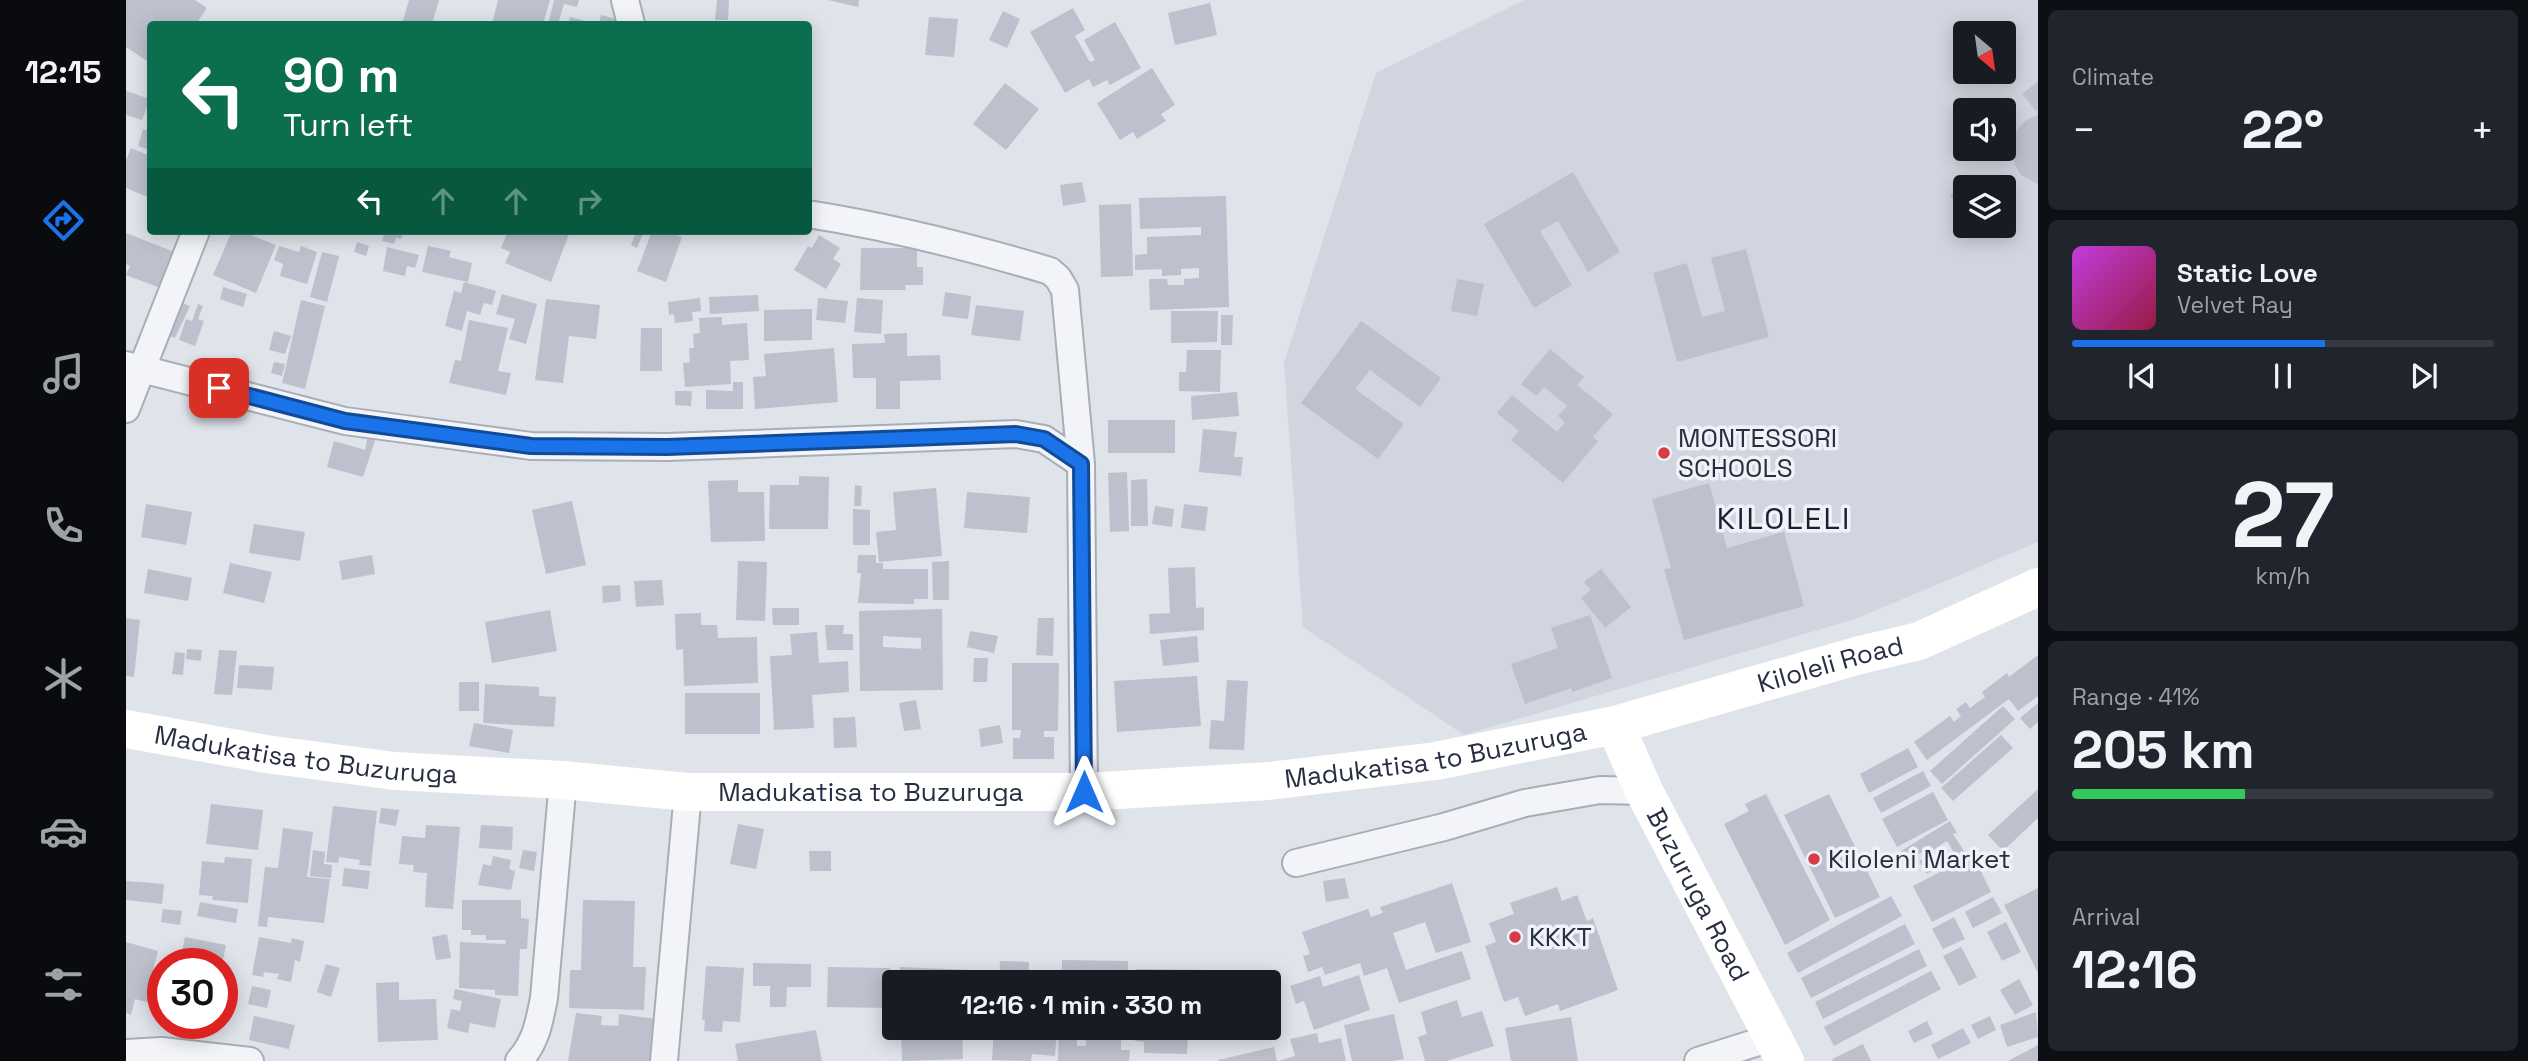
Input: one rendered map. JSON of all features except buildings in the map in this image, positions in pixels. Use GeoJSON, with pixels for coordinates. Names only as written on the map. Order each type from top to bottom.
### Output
{"type":"FeatureCollection","features":[{"type":"Feature","properties":{"kind":"main road","name":"Kiloleli Road"},"geometry":{"type":"LineString","coordinates":[[1615,725],[1860,655],[1919,641],[2038,587]]}},
{"type":"Feature","properties":{"kind":"main road","name":"Madukatisa to Buzuruga"},"geometry":{"type":"LineString","coordinates":[[126,729],[266,754],[395,771],[563,780],[688,792],[1084,792],[1269,781],[1436,761],[1615,725]]}},
{"type":"Feature","properties":{"kind":"main road","name":"Buzuruga Road"},"geometry":{"type":"LineString","coordinates":[[1615,725],[1644,791],[1779,1049]]}},
{"type":"Feature","properties":{"kind":"street"},"geometry":{"type":"LineString","coordinates":[[625,0],[630,21]]}},
{"type":"Feature","properties":{"kind":"street"},"geometry":{"type":"LineString","coordinates":[[812,215],[860,222],[968,246],[1050,271],[1065,290],[1081,464],[1084,792]]}},
{"type":"Feature","properties":{"kind":"street"},"geometry":{"type":"LineString","coordinates":[[126,409],[134,366],[194,235]]}},
{"type":"Feature","properties":{"kind":"street"},"geometry":{"type":"LineString","coordinates":[[134,366],[345,421],[531,446],[667,447],[1016,434],[1044,439],[1081,464]]}},
{"type":"Feature","properties":{"kind":"street"},"geometry":{"type":"LineString","coordinates":[[519,1061],[530,1049],[544,998],[563,780]]}},
{"type":"Feature","properties":{"kind":"street"},"geometry":{"type":"LineString","coordinates":[[1296,863],[1444,827],[1525,803],[1600,790],[1644,791]]}},
{"type":"Feature","properties":{"kind":"street"},"geometry":{"type":"LineString","coordinates":[[664,1061],[688,792]]}},
{"type":"Feature","properties":{"kind":"street"},"geometry":{"type":"LineString","coordinates":[[1698,1061],[1779,1049]]}},
{"type":"Feature","properties":{"kind":"street"},"geometry":{"type":"LineString","coordinates":[[126,1053],[162,1051],[250,1061]]}},
{"type":"Feature","properties":{"kind":"shaded area","name":"MONTESSORI SCHOOLS"},"geometry":{"type":"Polygon","coordinates":[[[1524,0],[2038,0],[2038,542],[1855,619],[1464,735],[1303,627],[1284,363],[1376,73],[1524,0]]]}},
{"type":"Feature","properties":{"kind":"place","name":"MONTESSORI SCHOOLS"},"geometry":{"type":"Point","coordinates":[1664,453]}},
{"type":"Feature","properties":{"kind":"place","name":"Kiloleni Market"},"geometry":{"type":"Point","coordinates":[1814,859]}},
{"type":"Feature","properties":{"kind":"place","name":"KKKT"},"geometry":{"type":"Point","coordinates":[1515,937]}},
{"type":"Feature","properties":{"kind":"district","name":"KILOLELI"},"geometry":{"type":"Point","coordinates":[1784,518]}},
{"type":"Feature","properties":{"kind":"route"},"geometry":{"type":"LineString","coordinates":[[219,388],[345,421],[531,446],[667,447],[1016,434],[1044,439],[1081,464],[1084,792]]}}]}
